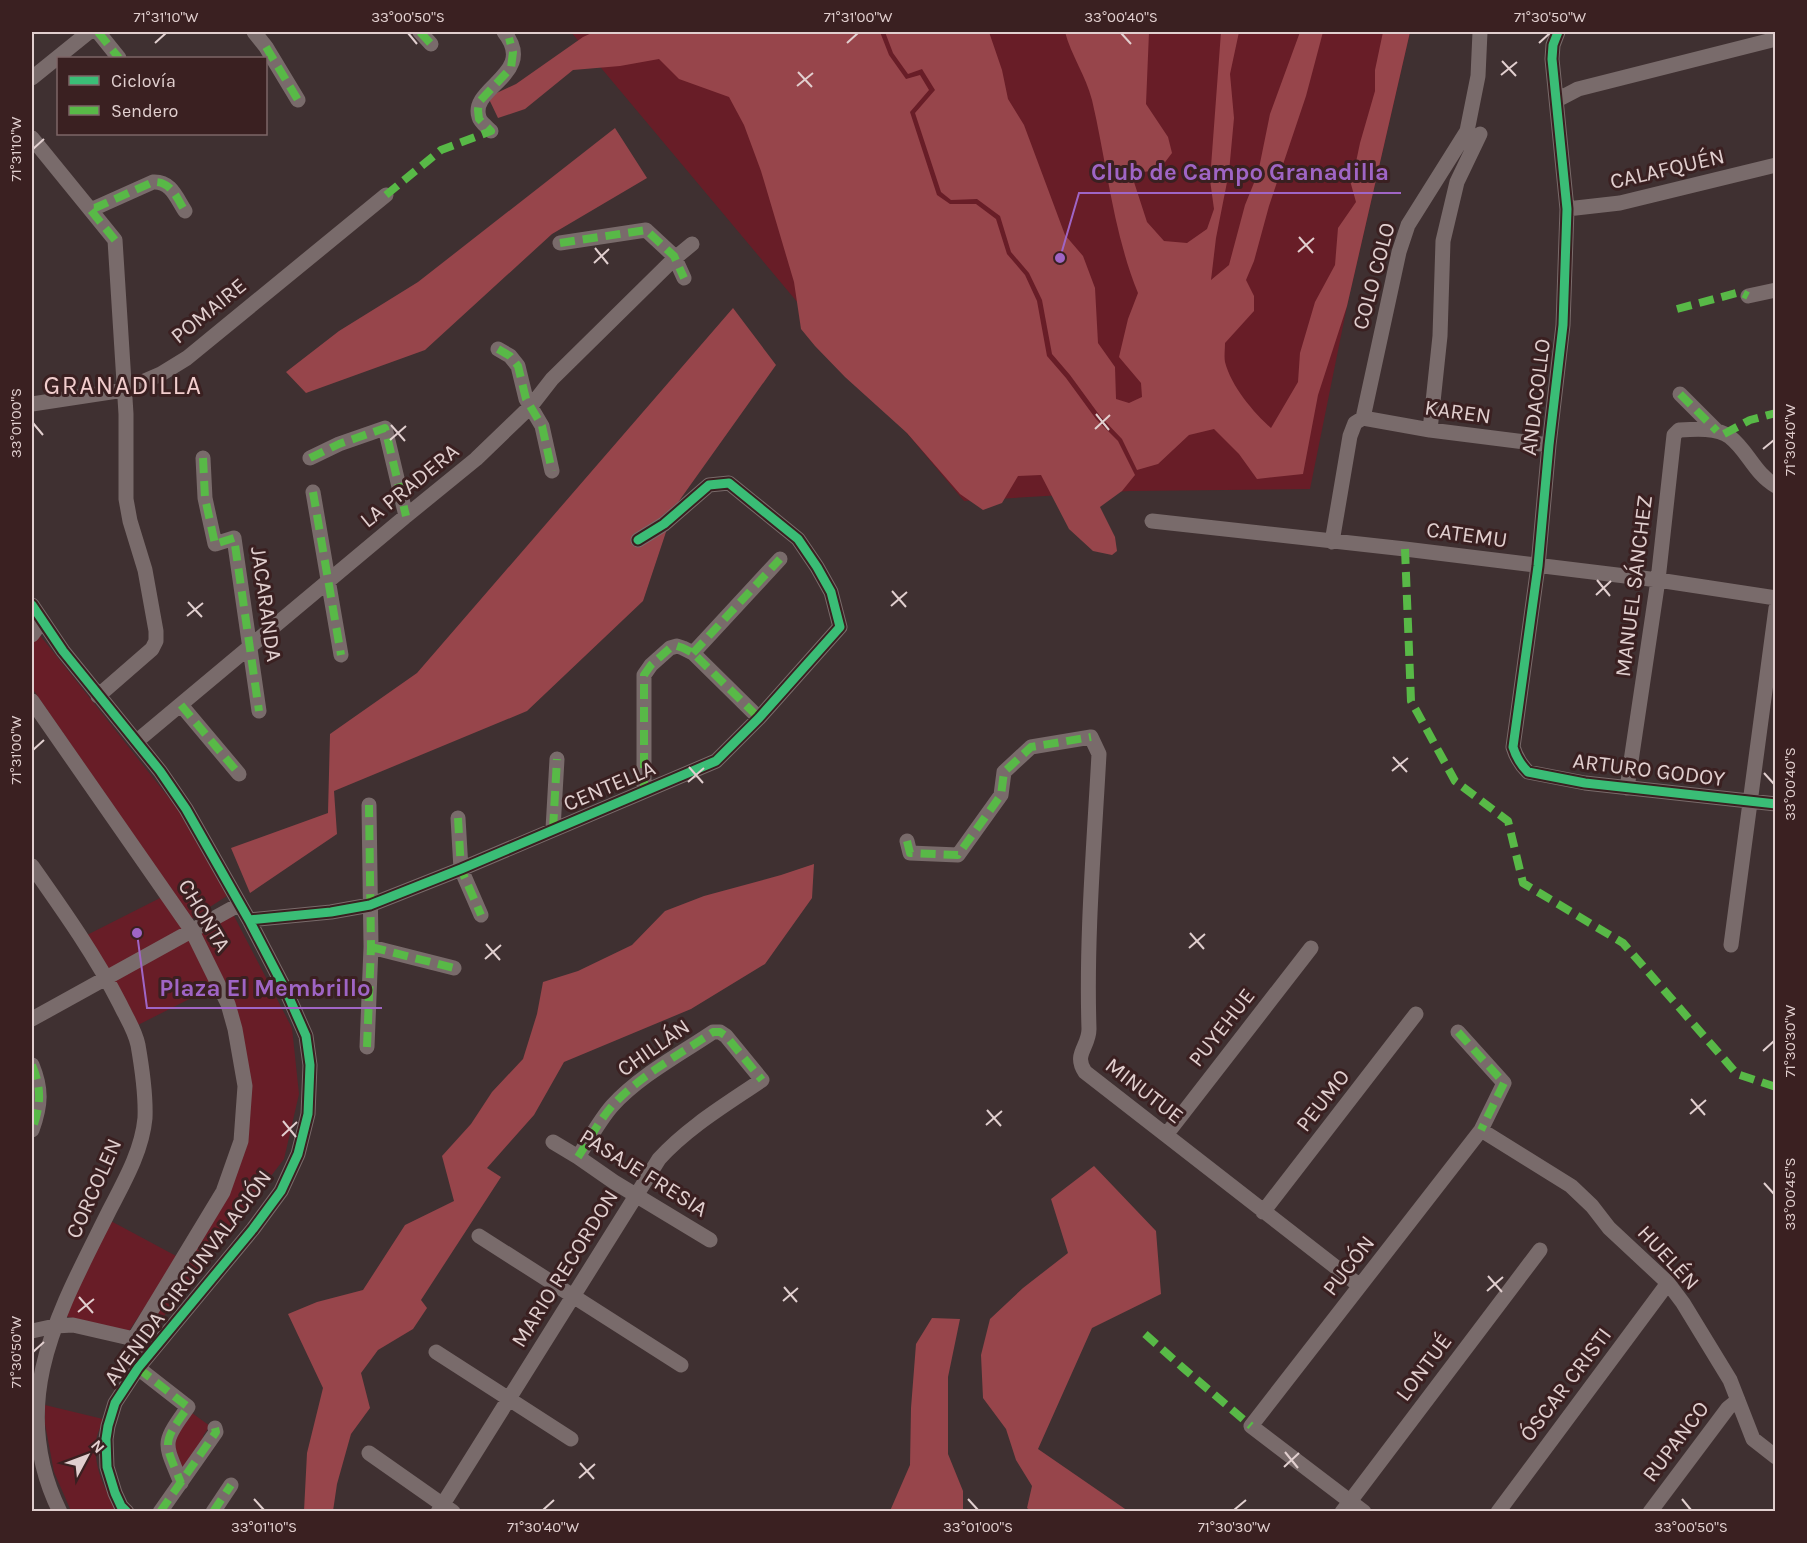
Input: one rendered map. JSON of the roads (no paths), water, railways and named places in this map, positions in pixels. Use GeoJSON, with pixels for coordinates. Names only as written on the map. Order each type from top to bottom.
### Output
{"type":"FeatureCollection","features":[{"type":"Feature","properties":{"kind":"street"},"geometry":{"type":"LineString","coordinates":[[58,57],[89,32]]}},
{"type":"Feature","properties":{"kind":"street"},"geometry":{"type":"LineString","coordinates":[[98,32],[118,57]]}},
{"type":"Feature","properties":{"kind":"street"},"geometry":{"type":"LineString","coordinates":[[254,32],[266,47],[298,100]]}},
{"type":"Feature","properties":{"kind":"street"},"geometry":{"type":"LineString","coordinates":[[420,32],[431,44]]}},
{"type":"Feature","properties":{"kind":"street","name":"COLO COLO"},"geometry":{"type":"LineString","coordinates":[[1332,542],[1350,436],[1355,423],[1362,418],[1399,252],[1422,200],[1467,131],[1478,76],[1480,32]]}},
{"type":"Feature","properties":{"kind":"street","name":"ANDACOLLO"},"geometry":{"type":"LineString","coordinates":[[1521,766],[1513,747],[1538,566],[1563,325],[1567,209],[1552,59],[1553,45],[1558,32]]}},
{"type":"Feature","properties":{"kind":"street"},"geometry":{"type":"LineString","coordinates":[[491,131],[479,119],[479,102],[511,68],[513,52],[506,35]]}},
{"type":"Feature","properties":{"kind":"street"},"geometry":{"type":"LineString","coordinates":[[1557,100],[1578,89],[1776,39]]}},
{"type":"Feature","properties":{"kind":"street"},"geometry":{"type":"LineString","coordinates":[[32,78],[57,58]]}},
{"type":"Feature","properties":{"kind":"street"},"geometry":{"type":"LineString","coordinates":[[1430,430],[1440,336],[1443,241],[1457,182],[1480,134]]}},
{"type":"Feature","properties":{"kind":"street"},"geometry":{"type":"LineString","coordinates":[[32,138],[115,240],[124,390],[126,499],[130,521],[145,570],[156,641],[152,649],[98,696]]}},
{"type":"Feature","properties":{"kind":"street","name":"CALAFQUÉN"},"geometry":{"type":"LineString","coordinates":[[1567,209],[1620,203],[1776,165]]}},
{"type":"Feature","properties":{"kind":"street"},"geometry":{"type":"LineString","coordinates":[[89,208],[95,208],[153,182],[161,182],[168,185],[185,211]]}},
{"type":"Feature","properties":{"kind":"street","name":"POMAIRE"},"geometry":{"type":"LineString","coordinates":[[32,404],[124,390],[161,374],[187,358],[386,195]]}},
{"type":"Feature","properties":{"kind":"street"},"geometry":{"type":"LineString","coordinates":[[560,243],[646,230],[672,254],[684,278]]}},
{"type":"Feature","properties":{"kind":"street","name":"LA PRADERA"},"geometry":{"type":"LineString","coordinates":[[137,741],[476,459],[531,406],[552,379],[692,244]]}},
{"type":"Feature","properties":{"kind":"street"},"geometry":{"type":"LineString","coordinates":[[1748,296],[1776,290]]}},
{"type":"Feature","properties":{"kind":"street"},"geometry":{"type":"LineString","coordinates":[[498,349],[510,356],[518,366],[524,393],[542,426],[552,471]]}},
{"type":"Feature","properties":{"kind":"street"},"geometry":{"type":"LineString","coordinates":[[1680,394],[1720,433],[1729,436],[1756,470],[1776,486]]}},
{"type":"Feature","properties":{"kind":"street","name":"KAREN"},"geometry":{"type":"LineString","coordinates":[[1362,418],[1430,430],[1549,445]]}},
{"type":"Feature","properties":{"kind":"street"},"geometry":{"type":"LineString","coordinates":[[310,458],[339,444],[385,428],[406,516]]}},
{"type":"Feature","properties":{"kind":"street","name":"MANUEL SÁNCHEZ"},"geometry":{"type":"LineString","coordinates":[[1627,788],[1658,580],[1674,435],[1679,430],[1720,433]]}},
{"type":"Feature","properties":{"kind":"street","name":"JACARANDA"},"geometry":{"type":"LineString","coordinates":[[203,458],[205,498],[215,544],[234,538],[259,711]]}},
{"type":"Feature","properties":{"kind":"street","name":"CENTELLA"},"geometry":{"type":"LineString","coordinates":[[249,920],[331,912],[370,905],[716,761],[759,718],[840,627],[831,592],[798,539],[729,483],[709,485],[664,524],[638,540]]}},
{"type":"Feature","properties":{"kind":"street"},"geometry":{"type":"LineString","coordinates":[[313,492],[341,655]]}},
{"type":"Feature","properties":{"kind":"street","name":"CATEMU"},"geometry":{"type":"LineString","coordinates":[[1152,522],[1405,549],[1658,580],[1776,598]]}},
{"type":"Feature","properties":{"kind":"street"},"geometry":{"type":"LineString","coordinates":[[693,653],[780,559]]}},
{"type":"Feature","properties":{"kind":"street","name":"AVENIDA CIRCUNVALACIÓN"},"geometry":{"type":"LineString","coordinates":[[32,605],[98,696],[137,741],[186,809],[249,920],[287,993],[306,1036],[310,1065],[308,1114],[298,1154],[281,1191],[253,1229],[138,1368],[116,1403],[106,1440],[107,1467],[121,1506],[127,1512]]}},
{"type":"Feature","properties":{"kind":"street"},"geometry":{"type":"LineString","coordinates":[[1731,945],[1776,608]]}},
{"type":"Feature","properties":{"kind":"street"},"geometry":{"type":"LineString","coordinates":[[32,635],[42,621]]}},
{"type":"Feature","properties":{"kind":"street"},"geometry":{"type":"LineString","coordinates":[[644,791],[644,675],[651,665],[670,648],[677,646],[693,653],[759,718]]}},
{"type":"Feature","properties":{"kind":"street","name":"CHONTA"},"geometry":{"type":"LineString","coordinates":[[32,701],[192,931],[225,998],[235,1029],[246,1086],[242,1133],[222,1192],[134,1339]]}},
{"type":"Feature","properties":{"kind":"street"},"geometry":{"type":"LineString","coordinates":[[181,705],[239,774]]}},
{"type":"Feature","properties":{"kind":"street","name":"MINUTUE"},"geometry":{"type":"LineString","coordinates":[[907,841],[910,853],[958,855],[1000,795],[1004,772],[1011,765],[1032,747],[1091,737],[1099,754],[1088,956],[1089,1032],[1080,1056],[1080,1065],[1085,1072],[1360,1286]]}},
{"type":"Feature","properties":{"kind":"street"},"geometry":{"type":"LineString","coordinates":[[554,829],[557,759]]}},
{"type":"Feature","properties":{"kind":"street","name":"ARTURO GODOY"},"geometry":{"type":"LineString","coordinates":[[1521,766],[1528,772],[1584,783],[1776,804]]}},
{"type":"Feature","properties":{"kind":"street"},"geometry":{"type":"LineString","coordinates":[[367,1047],[371,947],[369,804]]}},
{"type":"Feature","properties":{"kind":"street"},"geometry":{"type":"LineString","coordinates":[[458,818],[461,869],[481,915]]}},
{"type":"Feature","properties":{"kind":"street","name":"CORCOLEN"},"geometry":{"type":"LineString","coordinates":[[32,866],[81,936],[134,1031],[143,1080],[145,1118],[129,1173],[55,1326],[42,1368],[37,1412],[40,1450],[49,1486],[60,1512]]}},
{"type":"Feature","properties":{"kind":"street"},"geometry":{"type":"LineString","coordinates":[[32,1019],[240,904]]}},
{"type":"Feature","properties":{"kind":"street"},"geometry":{"type":"LineString","coordinates":[[371,947],[454,968]]}},
{"type":"Feature","properties":{"kind":"street","name":"PUYEHUE"},"geometry":{"type":"LineString","coordinates":[[1166,1135],[1311,948]]}},
{"type":"Feature","properties":{"kind":"street","name":"PEUMO"},"geometry":{"type":"LineString","coordinates":[[1263,1212],[1416,1014]]}},
{"type":"Feature","properties":{"kind":"street","name":"CHILLÁN"},"geometry":{"type":"LineString","coordinates":[[578,1157],[610,1109],[622,1096],[667,1062],[713,1032],[720,1032],[726,1036],[762,1080]]}},
{"type":"Feature","properties":{"kind":"street","name":"PUCÓN"},"geometry":{"type":"LineString","coordinates":[[1344,1508],[1323,1482],[1251,1426],[1481,1130],[1504,1083],[1458,1032]]}},
{"type":"Feature","properties":{"kind":"street"},"geometry":{"type":"LineString","coordinates":[[32,1065],[38,1080],[40,1099],[32,1130]]}},
{"type":"Feature","properties":{"kind":"street","name":"MARIO RECORDON"},"geometry":{"type":"LineString","coordinates":[[444,1509],[509,1398],[659,1159],[671,1146],[762,1080]]}},
{"type":"Feature","properties":{"kind":"street","name":"HUELÉN"},"geometry":{"type":"LineString","coordinates":[[1481,1130],[1570,1186],[1592,1206],[1609,1228],[1668,1282],[1730,1380],[1753,1439],[1776,1457]]}},
{"type":"Feature","properties":{"kind":"street","name":"PASAJE FRESIA"},"geometry":{"type":"LineString","coordinates":[[553,1142],[710,1240]]}},
{"type":"Feature","properties":{"kind":"street"},"geometry":{"type":"LineString","coordinates":[[479,1236],[681,1365]]}},
{"type":"Feature","properties":{"kind":"street","name":"LONTUÉ"},"geometry":{"type":"LineString","coordinates":[[1344,1508],[1540,1250]]}},
{"type":"Feature","properties":{"kind":"street","name":"ÓSCAR CRISTI"},"geometry":{"type":"LineString","coordinates":[[1498,1512],[1668,1282]]}},
{"type":"Feature","properties":{"kind":"street"},"geometry":{"type":"LineString","coordinates":[[32,1331],[73,1325],[134,1339],[152,1353]]}},
{"type":"Feature","properties":{"kind":"street"},"geometry":{"type":"LineString","coordinates":[[436,1352],[571,1439]]}},
{"type":"Feature","properties":{"kind":"street"},"geometry":{"type":"LineString","coordinates":[[138,1368],[188,1407],[167,1440],[168,1451],[181,1483]]}},
{"type":"Feature","properties":{"kind":"street","name":"RUPANCO"},"geometry":{"type":"LineString","coordinates":[[1650,1512],[1728,1408],[1738,1400]]}},
{"type":"Feature","properties":{"kind":"street"},"geometry":{"type":"LineString","coordinates":[[160,1512],[216,1432],[215,1428]]}},
{"type":"Feature","properties":{"kind":"street"},"geometry":{"type":"LineString","coordinates":[[369,1453],[444,1509]]}},
{"type":"Feature","properties":{"kind":"street"},"geometry":{"type":"LineString","coordinates":[[213,1512],[231,1485]]}},
{"type":"Feature","properties":{"kind":"street"},"geometry":{"type":"LineString","coordinates":[[1344,1508],[1364,1512]]}},
{"type":"Feature","properties":{"kind":"place","name":"Club de Campo Granadilla"},"geometry":{"type":"Point","coordinates":[1060,258]}},
{"type":"Feature","properties":{"kind":"place","name":"Plaza El Membrillo"},"geometry":{"type":"Point","coordinates":[137,933]}},
{"type":"Feature","properties":{"kind":"district","name":"GRANADILLA"},"geometry":{"type":"Point","coordinates":[123,385]}}]}
